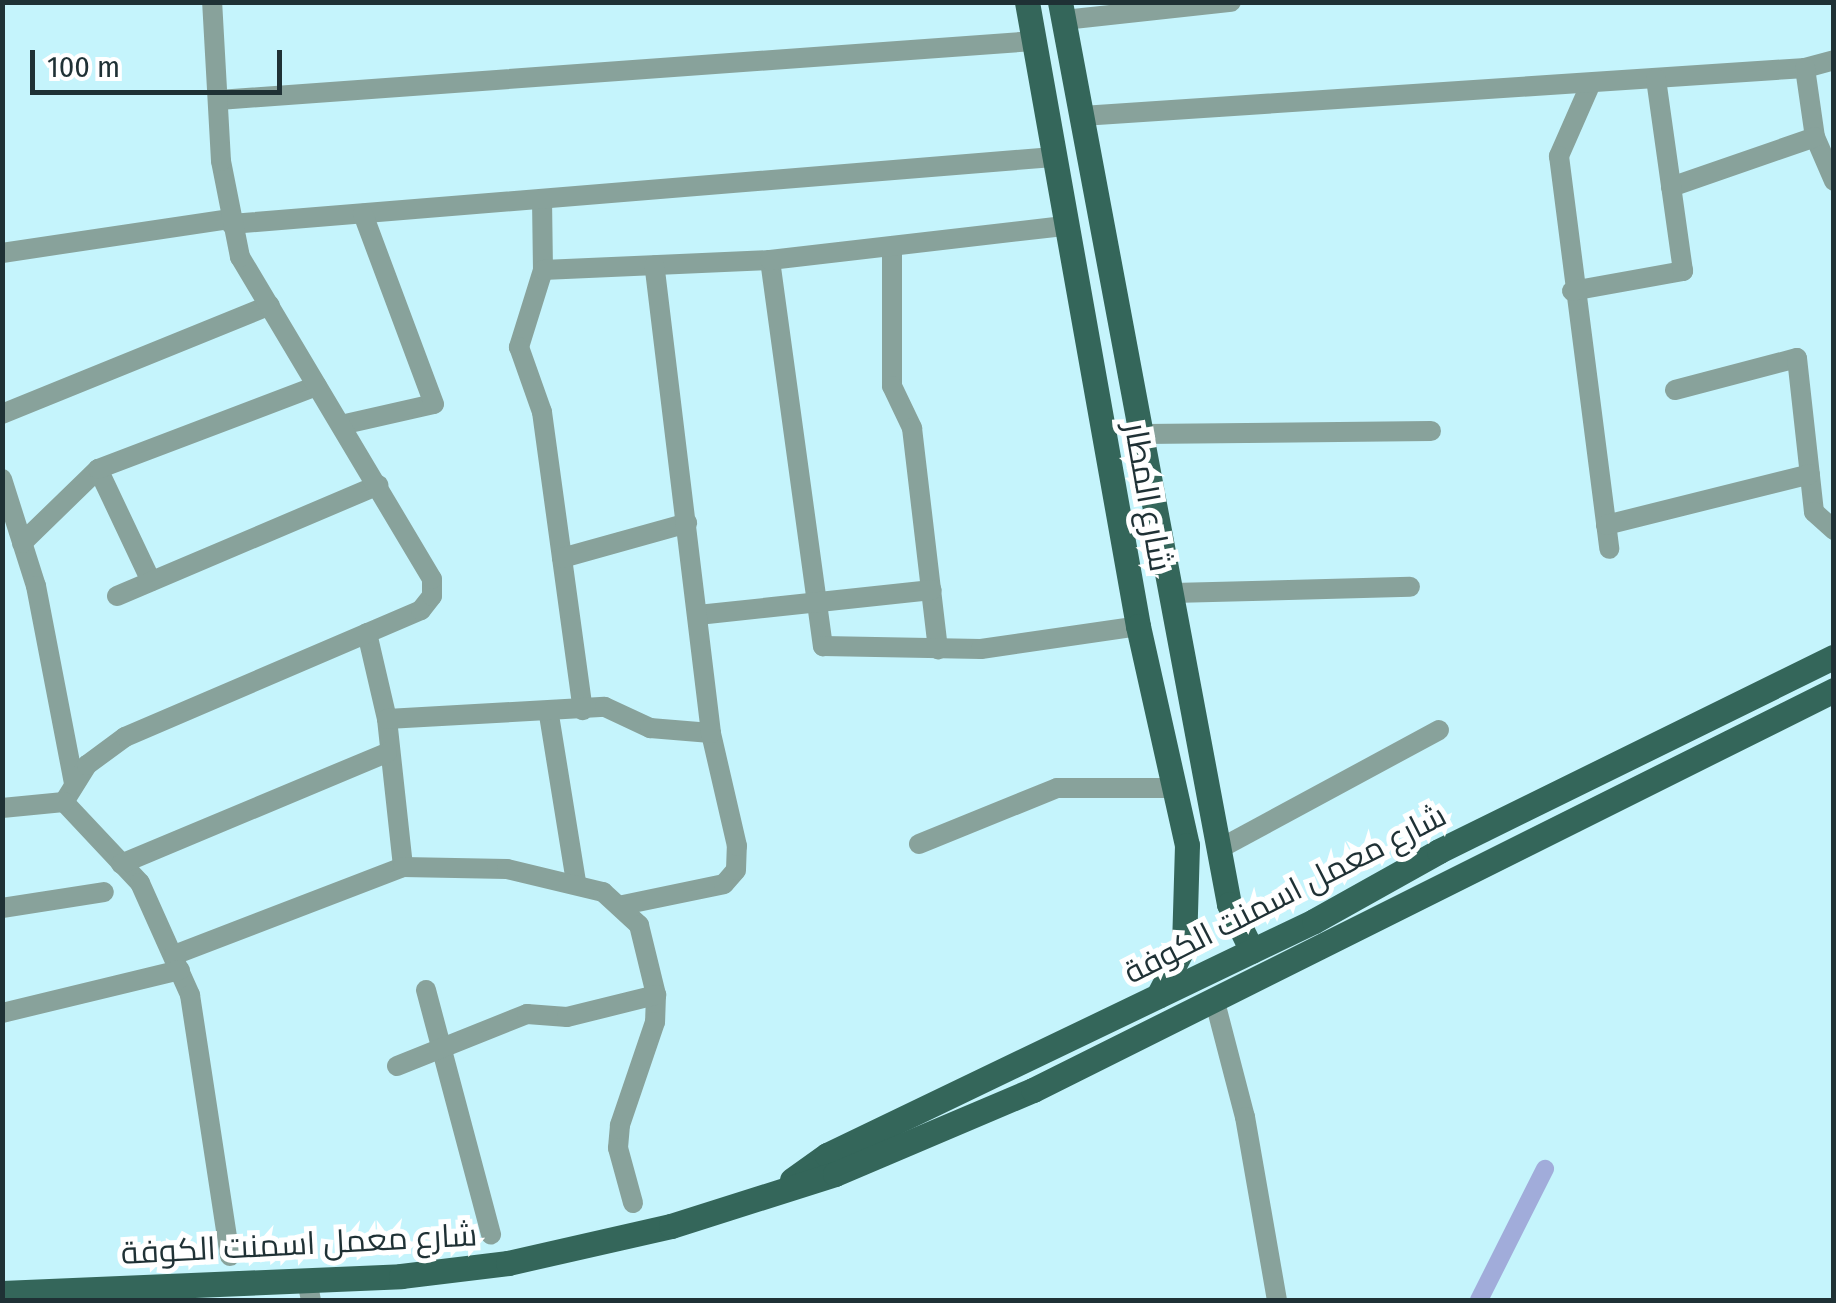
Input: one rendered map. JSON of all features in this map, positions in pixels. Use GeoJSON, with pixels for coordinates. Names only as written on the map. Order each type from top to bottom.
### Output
{"type":"FeatureCollection","features":[{"type":"Feature","properties":{"kind":"main road"},"geometry":{"type":"LineString","coordinates":[[1030,20],[1062,10]]}},
{"type":"Feature","properties":{"kind":"main road","name":"شارع المطار"},"geometry":{"type":"LineString","coordinates":[[1062,10],[1229,904],[1252,950]]}},
{"type":"Feature","properties":{"kind":"main road","name":"شارع المطار"},"geometry":{"type":"LineString","coordinates":[[1030,20],[1138,626],[1187,845],[1190,914],[1158,996]]}},
{"type":"Feature","properties":{"kind":"main road"},"geometry":{"type":"LineString","coordinates":[[1042,92],[1059,82],[1076,86]]}},
{"type":"Feature","properties":{"kind":"main road","name":"شارع معمل اسمنت الكوفة"},"geometry":{"type":"LineString","coordinates":[[771,1194],[827,1156],[1025,1063],[1834,657]]}},
{"type":"Feature","properties":{"kind":"main road","name":"شارع معمل اسمنت الكوفة"},"geometry":{"type":"LineString","coordinates":[[2,1293],[309,1290],[508,1264],[771,1194],[1034,1090],[1834,690]]}},
{"type":"Feature","properties":{"kind":"main road"},"geometry":{"type":"LineString","coordinates":[[1025,1063],[1034,1090]]}},
{"type":"Feature","properties":{"kind":"street"},"geometry":{"type":"LineString","coordinates":[[2,808],[69,793],[125,737],[421,610],[432,596],[432,579],[240,257],[231,222],[212,2]]}},
{"type":"Feature","properties":{"kind":"street"},"geometry":{"type":"LineString","coordinates":[[1062,10],[1231,2]]}},
{"type":"Feature","properties":{"kind":"street"},"geometry":{"type":"LineString","coordinates":[[219,100],[1030,20]]}},
{"type":"Feature","properties":{"kind":"street"},"geometry":{"type":"LineString","coordinates":[[1082,116],[1805,68],[1834,60]]}},
{"type":"Feature","properties":{"kind":"street"},"geometry":{"type":"LineString","coordinates":[[1805,68],[1815,137],[1834,181]]}},
{"type":"Feature","properties":{"kind":"street"},"geometry":{"type":"LineString","coordinates":[[1572,290],[1682,270],[1656,79]]}},
{"type":"Feature","properties":{"kind":"street"},"geometry":{"type":"LineString","coordinates":[[1591,83],[1560,156],[1572,290],[1610,549]]}},
{"type":"Feature","properties":{"kind":"street"},"geometry":{"type":"LineString","coordinates":[[1671,187],[1815,137]]}},
{"type":"Feature","properties":{"kind":"street"},"geometry":{"type":"LineString","coordinates":[[2,254],[231,222],[1054,158]]}},
{"type":"Feature","properties":{"kind":"street"},"geometry":{"type":"LineString","coordinates":[[542,199],[543,270],[519,346],[542,412],[584,710]]}},
{"type":"Feature","properties":{"kind":"street"},"geometry":{"type":"LineString","coordinates":[[341,425],[434,404],[363,214]]}},
{"type":"Feature","properties":{"kind":"street"},"geometry":{"type":"LineString","coordinates":[[543,270],[770,260],[1066,226]]}},
{"type":"Feature","properties":{"kind":"street"},"geometry":{"type":"LineString","coordinates":[[892,246],[892,386],[912,428],[938,650]]}},
{"type":"Feature","properties":{"kind":"street"},"geometry":{"type":"LineString","coordinates":[[770,260],[818,632],[834,652],[938,650],[1138,626]]}},
{"type":"Feature","properties":{"kind":"street"},"geometry":{"type":"LineString","coordinates":[[623,905],[710,890],[736,870],[735,819],[711,734],[654,265]]}},
{"type":"Feature","properties":{"kind":"street"},"geometry":{"type":"LineString","coordinates":[[2,414],[270,305]]}},
{"type":"Feature","properties":{"kind":"street"},"geometry":{"type":"LineString","coordinates":[[1675,390],[1797,358],[1814,512],[1834,530]]}},
{"type":"Feature","properties":{"kind":"street"},"geometry":{"type":"LineString","coordinates":[[22,543],[98,469],[317,386]]}},
{"type":"Feature","properties":{"kind":"street"},"geometry":{"type":"LineString","coordinates":[[1144,434],[1432,431]]}},
{"type":"Feature","properties":{"kind":"street"},"geometry":{"type":"LineString","coordinates":[[98,469],[151,581]]}},
{"type":"Feature","properties":{"kind":"street"},"geometry":{"type":"LineString","coordinates":[[1606,524],[1810,474]]}},
{"type":"Feature","properties":{"kind":"street"},"geometry":{"type":"LineString","coordinates":[[2,480],[8,514],[22,543],[69,793],[121,864],[140,883],[177,963],[230,1256]]}},
{"type":"Feature","properties":{"kind":"street"},"geometry":{"type":"LineString","coordinates":[[117,596],[378,486]]}},
{"type":"Feature","properties":{"kind":"street"},"geometry":{"type":"LineString","coordinates":[[562,558],[687,523]]}},
{"type":"Feature","properties":{"kind":"street"},"geometry":{"type":"LineString","coordinates":[[1173,593],[1410,587]]}},
{"type":"Feature","properties":{"kind":"street"},"geometry":{"type":"LineString","coordinates":[[698,615],[932,590]]}},
{"type":"Feature","properties":{"kind":"street"},"geometry":{"type":"LineString","coordinates":[[367,633],[387,720],[387,753],[403,867]]}},
{"type":"Feature","properties":{"kind":"street"},"geometry":{"type":"LineString","coordinates":[[387,720],[550,715],[605,707],[650,728],[711,734]]}},
{"type":"Feature","properties":{"kind":"street"},"geometry":{"type":"LineString","coordinates":[[550,715],[576,882]]}},
{"type":"Feature","properties":{"kind":"street"},"geometry":{"type":"LineString","coordinates":[[1219,849],[1439,730]]}},
{"type":"Feature","properties":{"kind":"street"},"geometry":{"type":"LineString","coordinates":[[121,864],[387,753]]}},
{"type":"Feature","properties":{"kind":"street"},"geometry":{"type":"LineString","coordinates":[[919,844],[1058,788],[1173,788]]}},
{"type":"Feature","properties":{"kind":"street"},"geometry":{"type":"LineString","coordinates":[[2,1013],[177,963],[403,867],[507,868],[576,882],[623,905],[646,940],[656,995],[620,1124],[633,1203]]}},
{"type":"Feature","properties":{"kind":"street"},"geometry":{"type":"LineString","coordinates":[[2,908],[104,892]]}},
{"type":"Feature","properties":{"kind":"street"},"geometry":{"type":"LineString","coordinates":[[426,990],[491,1235]]}},
{"type":"Feature","properties":{"kind":"street"},"geometry":{"type":"LineString","coordinates":[[398,1066],[527,1014],[567,1016],[656,995]]}},
{"type":"Feature","properties":{"kind":"street"},"geometry":{"type":"LineString","coordinates":[[1215,1002],[1245,1116],[1276,1300]]}},
{"type":"Feature","properties":{"kind":"waterway"},"geometry":{"type":"LineString","coordinates":[[1479,1300],[1545,1169]]}}]}
